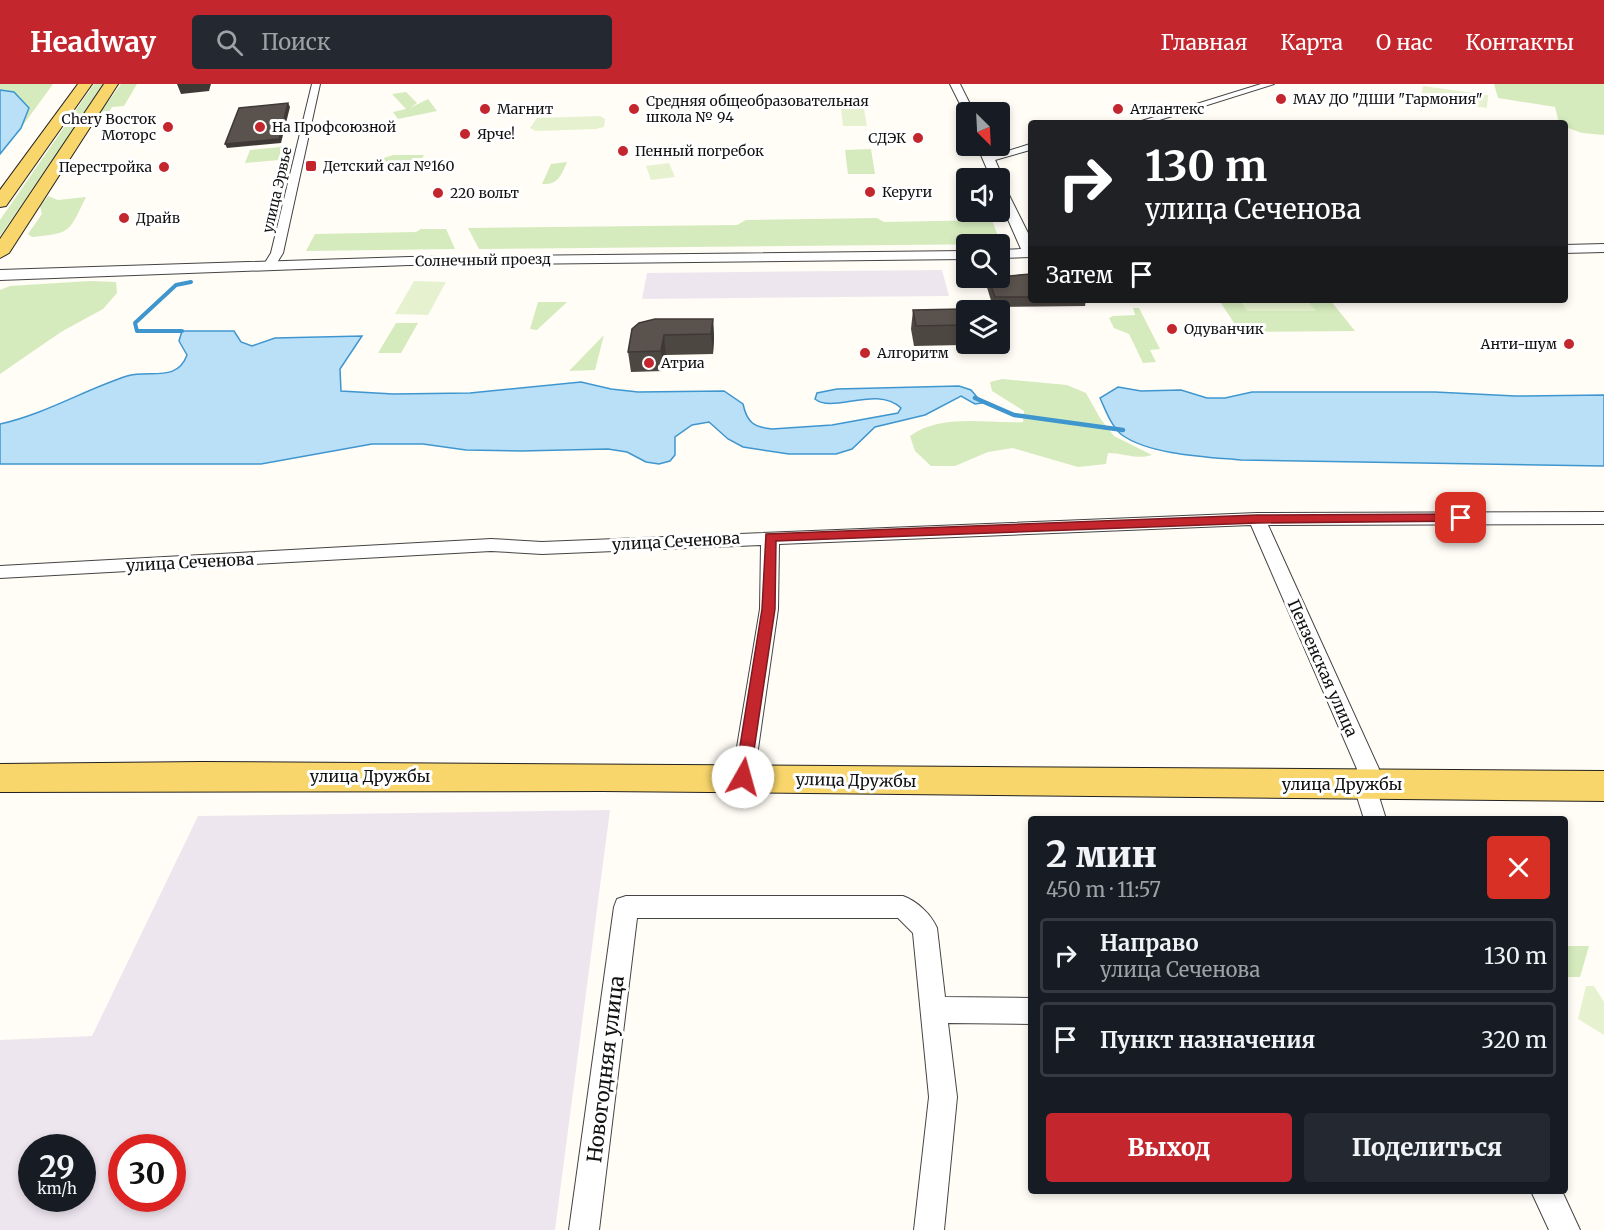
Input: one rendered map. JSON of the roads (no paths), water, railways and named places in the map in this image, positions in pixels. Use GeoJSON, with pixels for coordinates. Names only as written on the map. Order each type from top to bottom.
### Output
{"type":"FeatureCollection","features":[{"type":"Feature","properties":{"kind":"main road"},"geometry":{"type":"LineString","coordinates":[[0,202],[86,84]]}},
{"type":"Feature","properties":{"kind":"main road"},"geometry":{"type":"LineString","coordinates":[[0,253],[111,84]]}},
{"type":"Feature","properties":{"kind":"main road"},"geometry":{"type":"LineString","coordinates":[[64,114],[93,111]]}},
{"type":"Feature","properties":{"kind":"main road","name":"улица Дружбы"},"geometry":{"type":"LineString","coordinates":[[1,777],[743,777],[1604,786]]}},
{"type":"Feature","properties":{"kind":"street","name":"улица Эрвье"},"geometry":{"type":"LineString","coordinates":[[269,266],[278,253],[316,84]]}},
{"type":"Feature","properties":{"kind":"street"},"geometry":{"type":"LineString","coordinates":[[955,84],[964,102]]}},
{"type":"Feature","properties":{"kind":"street"},"geometry":{"type":"LineString","coordinates":[[1150,120],[1270,84]]}},
{"type":"Feature","properties":{"kind":"street"},"geometry":{"type":"LineString","coordinates":[[988,159],[1028,148]]}},
{"type":"Feature","properties":{"kind":"street"},"geometry":{"type":"LineString","coordinates":[[987,156],[992,168]]}},
{"type":"Feature","properties":{"kind":"street"},"geometry":{"type":"LineString","coordinates":[[1010,208],[1028,249]]}},
{"type":"Feature","properties":{"kind":"street"},"geometry":{"type":"LineString","coordinates":[[1568,249],[1604,248]]}},
{"type":"Feature","properties":{"kind":"street"},"geometry":{"type":"LineString","coordinates":[[1010,254],[1028,253]]}},
{"type":"Feature","properties":{"kind":"street","name":"Солнечный проезд"},"geometry":{"type":"LineString","coordinates":[[0,275],[269,266],[956,255]]}},
{"type":"Feature","properties":{"kind":"street","name":"улица Сеченова"},"geometry":{"type":"LineString","coordinates":[[0,572],[491,545],[542,548],[1257,519],[1602,521]]}},
{"type":"Feature","properties":{"kind":"street","name":"Пензенская улица"},"geometry":{"type":"LineString","coordinates":[[1257,519],[1368,769],[1364,784],[1374,816]]}},
{"type":"Feature","properties":{"kind":"street"},"geometry":{"type":"LineString","coordinates":[[743,777],[769,609],[770,537]]}},
{"type":"Feature","properties":{"kind":"street","name":"Новогодняя улица"},"geometry":{"type":"LineString","coordinates":[[585,1230],[626,907],[903,907],[924,928],[933,1010]]}},
{"type":"Feature","properties":{"kind":"street"},"geometry":{"type":"LineString","coordinates":[[930,1230],[943,1098],[933,1010],[1028,1011]]}},
{"type":"Feature","properties":{"kind":"street"},"geometry":{"type":"LineString","coordinates":[[1547,1194],[1565,1230]]}},
{"type":"Feature","properties":{"kind":"water"},"geometry":{"type":"Polygon","coordinates":[[[0,90],[14,92],[29,108],[21,128],[0,154],[0,90]]]}},
{"type":"Feature","properties":{"kind":"water"},"geometry":{"type":"Polygon","coordinates":[[[182,331],[234,331],[241,342],[252,346],[275,338],[362,336],[340,369],[341,391],[393,394],[470,393],[581,382],[638,392],[724,391],[743,404],[752,422],[760,427],[772,429],[832,425],[898,413],[901,408],[880,399],[833,404],[815,399],[817,393],[837,389],[959,386],[971,390],[982,403],[975,404],[961,396],[925,415],[875,427],[852,449],[836,454],[789,454],[743,447],[728,439],[709,422],[692,425],[675,437],[675,455],[670,461],[659,464],[646,462],[627,452],[608,449],[466,450],[423,444],[372,444],[261,464],[0,464],[0,424],[49,408],[127,376],[169,372],[176,369],[187,355],[179,341],[182,331]]]}},
{"type":"Feature","properties":{"kind":"water"},"geometry":{"type":"Polygon","coordinates":[[[1118,387],[1141,391],[1181,390],[1207,398],[1225,398],[1252,392],[1604,395],[1604,466],[1241,460],[1180,454],[1134,442],[1118,431],[1100,398],[1118,387]]]}},
{"type":"Feature","properties":{"kind":"waterway"},"geometry":{"type":"LineString","coordinates":[[182,331],[137,331],[135,323],[176,285],[191,282]]}},
{"type":"Feature","properties":{"kind":"waterway"},"geometry":{"type":"LineString","coordinates":[[975,398],[1014,415],[1123,430]]}},
{"type":"Feature","properties":{"kind":"place","name":"МАУ ДО \"ДШИ \"Гармония\""},"geometry":{"type":"Point","coordinates":[1281,99]}},
{"type":"Feature","properties":{"kind":"place","name":"Магнит"},"geometry":{"type":"Point","coordinates":[485,109]}},
{"type":"Feature","properties":{"kind":"place","name":"Средняя общеобразовательная школа № 94"},"geometry":{"type":"Point","coordinates":[634,109]}},
{"type":"Feature","properties":{"kind":"place","name":"Атлантекс"},"geometry":{"type":"Point","coordinates":[1118,109]}},
{"type":"Feature","properties":{"kind":"place","name":"Chery Восток Моторс"},"geometry":{"type":"Point","coordinates":[168,127]}},
{"type":"Feature","properties":{"kind":"place","name":"На Профсоюзной"},"geometry":{"type":"Point","coordinates":[260,127]}},
{"type":"Feature","properties":{"kind":"place","name":"Ярче!"},"geometry":{"type":"Point","coordinates":[465,134]}},
{"type":"Feature","properties":{"kind":"place","name":"СДЭК"},"geometry":{"type":"Point","coordinates":[918,138]}},
{"type":"Feature","properties":{"kind":"place","name":"Пенный погребок"},"geometry":{"type":"Point","coordinates":[623,151]}},
{"type":"Feature","properties":{"kind":"place","name":"Детский сал №160"},"geometry":{"type":"Point","coordinates":[311,166]}},
{"type":"Feature","properties":{"kind":"place","name":"Перестройка"},"geometry":{"type":"Point","coordinates":[164,167]}},
{"type":"Feature","properties":{"kind":"place","name":"Керуги"},"geometry":{"type":"Point","coordinates":[870,192]}},
{"type":"Feature","properties":{"kind":"place","name":"220 вольт"},"geometry":{"type":"Point","coordinates":[438,193]}},
{"type":"Feature","properties":{"kind":"place","name":"Драйв"},"geometry":{"type":"Point","coordinates":[124,218]}},
{"type":"Feature","properties":{"kind":"place","name":"Одуванчик"},"geometry":{"type":"Point","coordinates":[1172,329]}},
{"type":"Feature","properties":{"kind":"place","name":"Анти-шум"},"geometry":{"type":"Point","coordinates":[1569,344]}},
{"type":"Feature","properties":{"kind":"place","name":"Алгоритм"},"geometry":{"type":"Point","coordinates":[865,353]}},
{"type":"Feature","properties":{"kind":"place","name":"Атриа"},"geometry":{"type":"Point","coordinates":[649,363]}}]}
